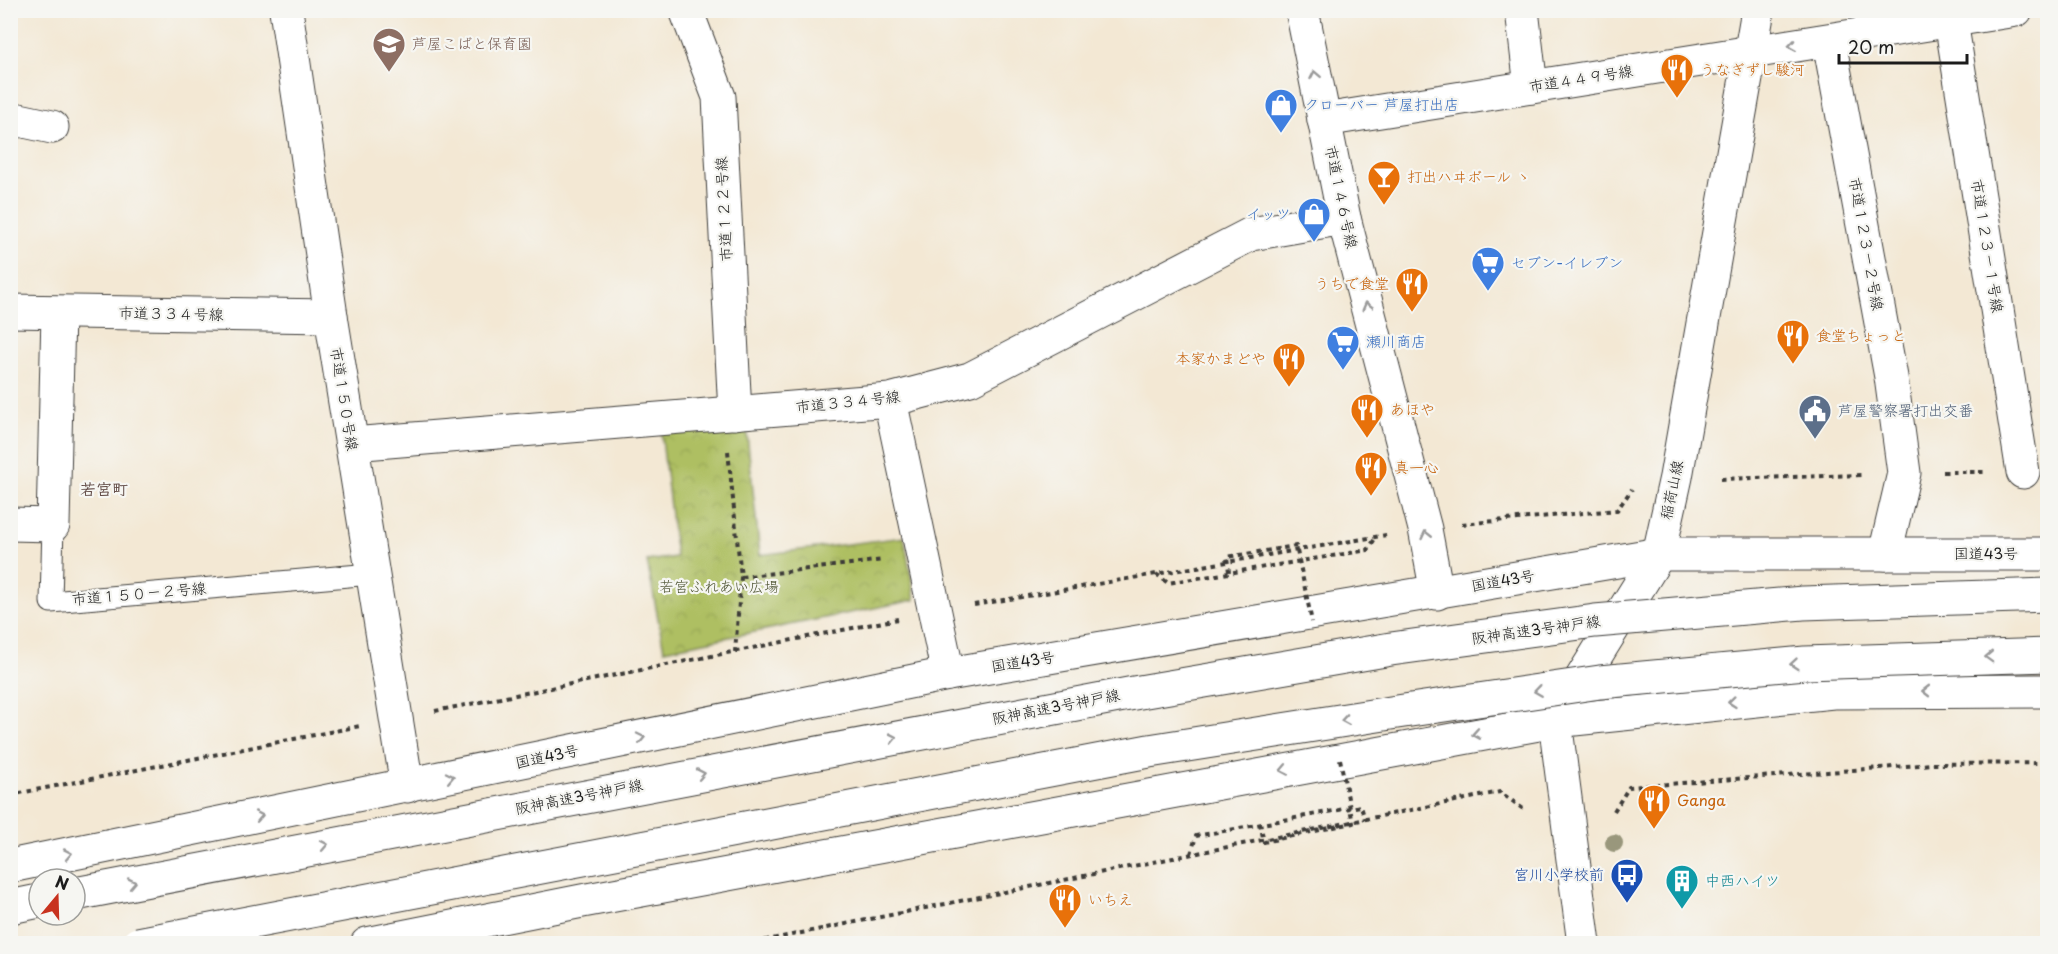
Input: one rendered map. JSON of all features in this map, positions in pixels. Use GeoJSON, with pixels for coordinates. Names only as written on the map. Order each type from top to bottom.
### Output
{"type":"FeatureCollection","features":[{"type":"Feature","properties":{"kind":"main road","name":"市道１５０号線"},"geometry":{"type":"LineString","coordinates":[[286,10],[371,574],[407,786]]}},
{"type":"Feature","properties":{"kind":"main road","name":"市道１２２号線"},"geometry":{"type":"LineString","coordinates":[[687,10],[719,97],[731,427]]}},
{"type":"Feature","properties":{"kind":"main road","name":"市道１４６号線"},"geometry":{"type":"LineString","coordinates":[[1302,10],[1344,218],[1425,529],[1437,593]]}},
{"type":"Feature","properties":{"kind":"main road"},"geometry":{"type":"LineString","coordinates":[[1522,10],[1531,87]]}},
{"type":"Feature","properties":{"kind":"main road","name":"稲荷山線"},"geometry":{"type":"LineString","coordinates":[[1555,721],[1659,554],[1676,477],[1758,10]]}},
{"type":"Feature","properties":{"kind":"main road","name":"市道４４９号線"},"geometry":{"type":"LineString","coordinates":[[1324,120],[2016,10]]}},
{"type":"Feature","properties":{"kind":"main road","name":"市道１２３－１号線"},"geometry":{"type":"LineString","coordinates":[[1951,21],[2023,472]]}},
{"type":"Feature","properties":{"kind":"main road","name":"市道１２３－２号線"},"geometry":{"type":"LineString","coordinates":[[1829,41],[1891,377],[1904,473],[1885,554]]}},
{"type":"Feature","properties":{"kind":"main road"},"geometry":{"type":"LineString","coordinates":[[10,117],[52,127]]}},
{"type":"Feature","properties":{"kind":"main road","name":"市道３３４号線"},"geometry":{"type":"LineString","coordinates":[[352,444],[731,427],[890,400],[970,379],[1251,234],[1344,218]]}},
{"type":"Feature","properties":{"kind":"main road","name":"市道３３４号線"},"geometry":{"type":"LineString","coordinates":[[10,311],[331,316]]}},
{"type":"Feature","properties":{"kind":"main road","name":"市道１５０－２号線"},"geometry":{"type":"LineString","coordinates":[[53,525],[58,313]]}},
{"type":"Feature","properties":{"kind":"main road"},"geometry":{"type":"LineString","coordinates":[[890,400],[948,674]]}},
{"type":"Feature","properties":{"kind":"main road"},"geometry":{"type":"LineString","coordinates":[[10,524],[53,525]]}},
{"type":"Feature","properties":{"kind":"main road","name":"国道43号"},"geometry":{"type":"LineString","coordinates":[[10,866],[948,674],[1659,554],[2048,554]]}},
{"type":"Feature","properties":{"kind":"main road","name":"阪神高速3号神戸線"},"geometry":{"type":"LineString","coordinates":[[87,892],[1123,695],[1391,649],[1595,621],[1803,603],[2048,596]]}},
{"type":"Feature","properties":{"kind":"main road"},"geometry":{"type":"LineString","coordinates":[[138,944],[1149,751],[1397,712],[1600,682],[1805,663],[2048,655]]}},
{"type":"Feature","properties":{"kind":"main road"},"geometry":{"type":"LineString","coordinates":[[367,944],[430,937],[1555,721],[1833,692],[2048,691]]}},
{"type":"Feature","properties":{"kind":"main road"},"geometry":{"type":"LineString","coordinates":[[1555,721],[1584,944]]}},
{"type":"Feature","properties":{"kind":"main road"},"geometry":{"type":"LineString","coordinates":[[10,907],[27,903]]}},
{"type":"Feature","properties":{"kind":"lane","name":"市道１５０－２号線"},"geometry":{"type":"LineString","coordinates":[[53,525],[51,602],[371,574]]}},
{"type":"Feature","properties":{"kind":"path"},"geometry":{"type":"LineString","coordinates":[[731,427],[741,578],[735,652]]}},
{"type":"Feature","properties":{"kind":"path"},"geometry":{"type":"LineString","coordinates":[[10,795],[934,612],[1425,529],[1617,510],[1637,481]]}},
{"type":"Feature","properties":{"kind":"path"},"geometry":{"type":"LineString","coordinates":[[1156,574],[1168,583],[1368,550],[1376,537]]}},
{"type":"Feature","properties":{"kind":"path"},"geometry":{"type":"LineString","coordinates":[[741,578],[922,555]]}},
{"type":"Feature","properties":{"kind":"path"},"geometry":{"type":"LineString","coordinates":[[1227,556],[1229,572]]}},
{"type":"Feature","properties":{"kind":"path"},"geometry":{"type":"LineString","coordinates":[[1614,811],[1629,787],[1933,764],[2048,763]]}},
{"type":"Feature","properties":{"kind":"path"},"geometry":{"type":"LineString","coordinates":[[747,944],[1500,792],[1533,815]]}},
{"type":"Feature","properties":{"kind":"path"},"geometry":{"type":"LineString","coordinates":[[1191,854],[1196,836],[1361,806],[1365,820]]}},
{"type":"Feature","properties":{"kind":"green space","name":"若宮ふれあい広場"},"geometry":{"type":"Polygon","coordinates":[[[746,425],[760,555],[904,537],[915,600],[664,650],[647,561],[676,557],[661,431],[746,425]]]}},
{"type":"Feature","properties":{"kind":"place","name":"芦屋こばと保育園"},"geometry":{"type":"Point","coordinates":[389,73]}},
{"type":"Feature","properties":{"kind":"place","name":"うなぎずし駿河"},"geometry":{"type":"Point","coordinates":[1677,99]}},
{"type":"Feature","properties":{"kind":"place","name":"クローバー 芦屋打出店"},"geometry":{"type":"Point","coordinates":[1281,134]}},
{"type":"Feature","properties":{"kind":"place","name":"打出ハヰボール ゝ"},"geometry":{"type":"Point","coordinates":[1384,206]}},
{"type":"Feature","properties":{"kind":"place","name":"イッツ"},"geometry":{"type":"Point","coordinates":[1314,243]}},
{"type":"Feature","properties":{"kind":"place","name":"セブン-イレブン"},"geometry":{"type":"Point","coordinates":[1488,292]}},
{"type":"Feature","properties":{"kind":"place","name":"うちで食堂"},"geometry":{"type":"Point","coordinates":[1412,313]}},
{"type":"Feature","properties":{"kind":"place","name":"食堂ちょっと"},"geometry":{"type":"Point","coordinates":[1793,365]}},
{"type":"Feature","properties":{"kind":"place","name":"瀬川商店"},"geometry":{"type":"Point","coordinates":[1343,371]}},
{"type":"Feature","properties":{"kind":"place","name":"本家かまどや"},"geometry":{"type":"Point","coordinates":[1289,388]}},
{"type":"Feature","properties":{"kind":"place","name":"あほや"},"geometry":{"type":"Point","coordinates":[1367,439]}},
{"type":"Feature","properties":{"kind":"place","name":"芦屋警察署打出交番"},"geometry":{"type":"Point","coordinates":[1815,440]}},
{"type":"Feature","properties":{"kind":"place","name":"真一心"},"geometry":{"type":"Point","coordinates":[1371,497]}},
{"type":"Feature","properties":{"kind":"place","name":"Ganga"},"geometry":{"type":"Point","coordinates":[1654,830]}},
{"type":"Feature","properties":{"kind":"place","name":"宮川小学校前"},"geometry":{"type":"Point","coordinates":[1627,904]}},
{"type":"Feature","properties":{"kind":"place","name":"中西ハイツ"},"geometry":{"type":"Point","coordinates":[1682,910]}},
{"type":"Feature","properties":{"kind":"place","name":"いちえ"},"geometry":{"type":"Point","coordinates":[1065,929]}},
{"type":"Feature","properties":{"kind":"district","name":"若宮町"},"geometry":{"type":"Point","coordinates":[104,489]}}]}
